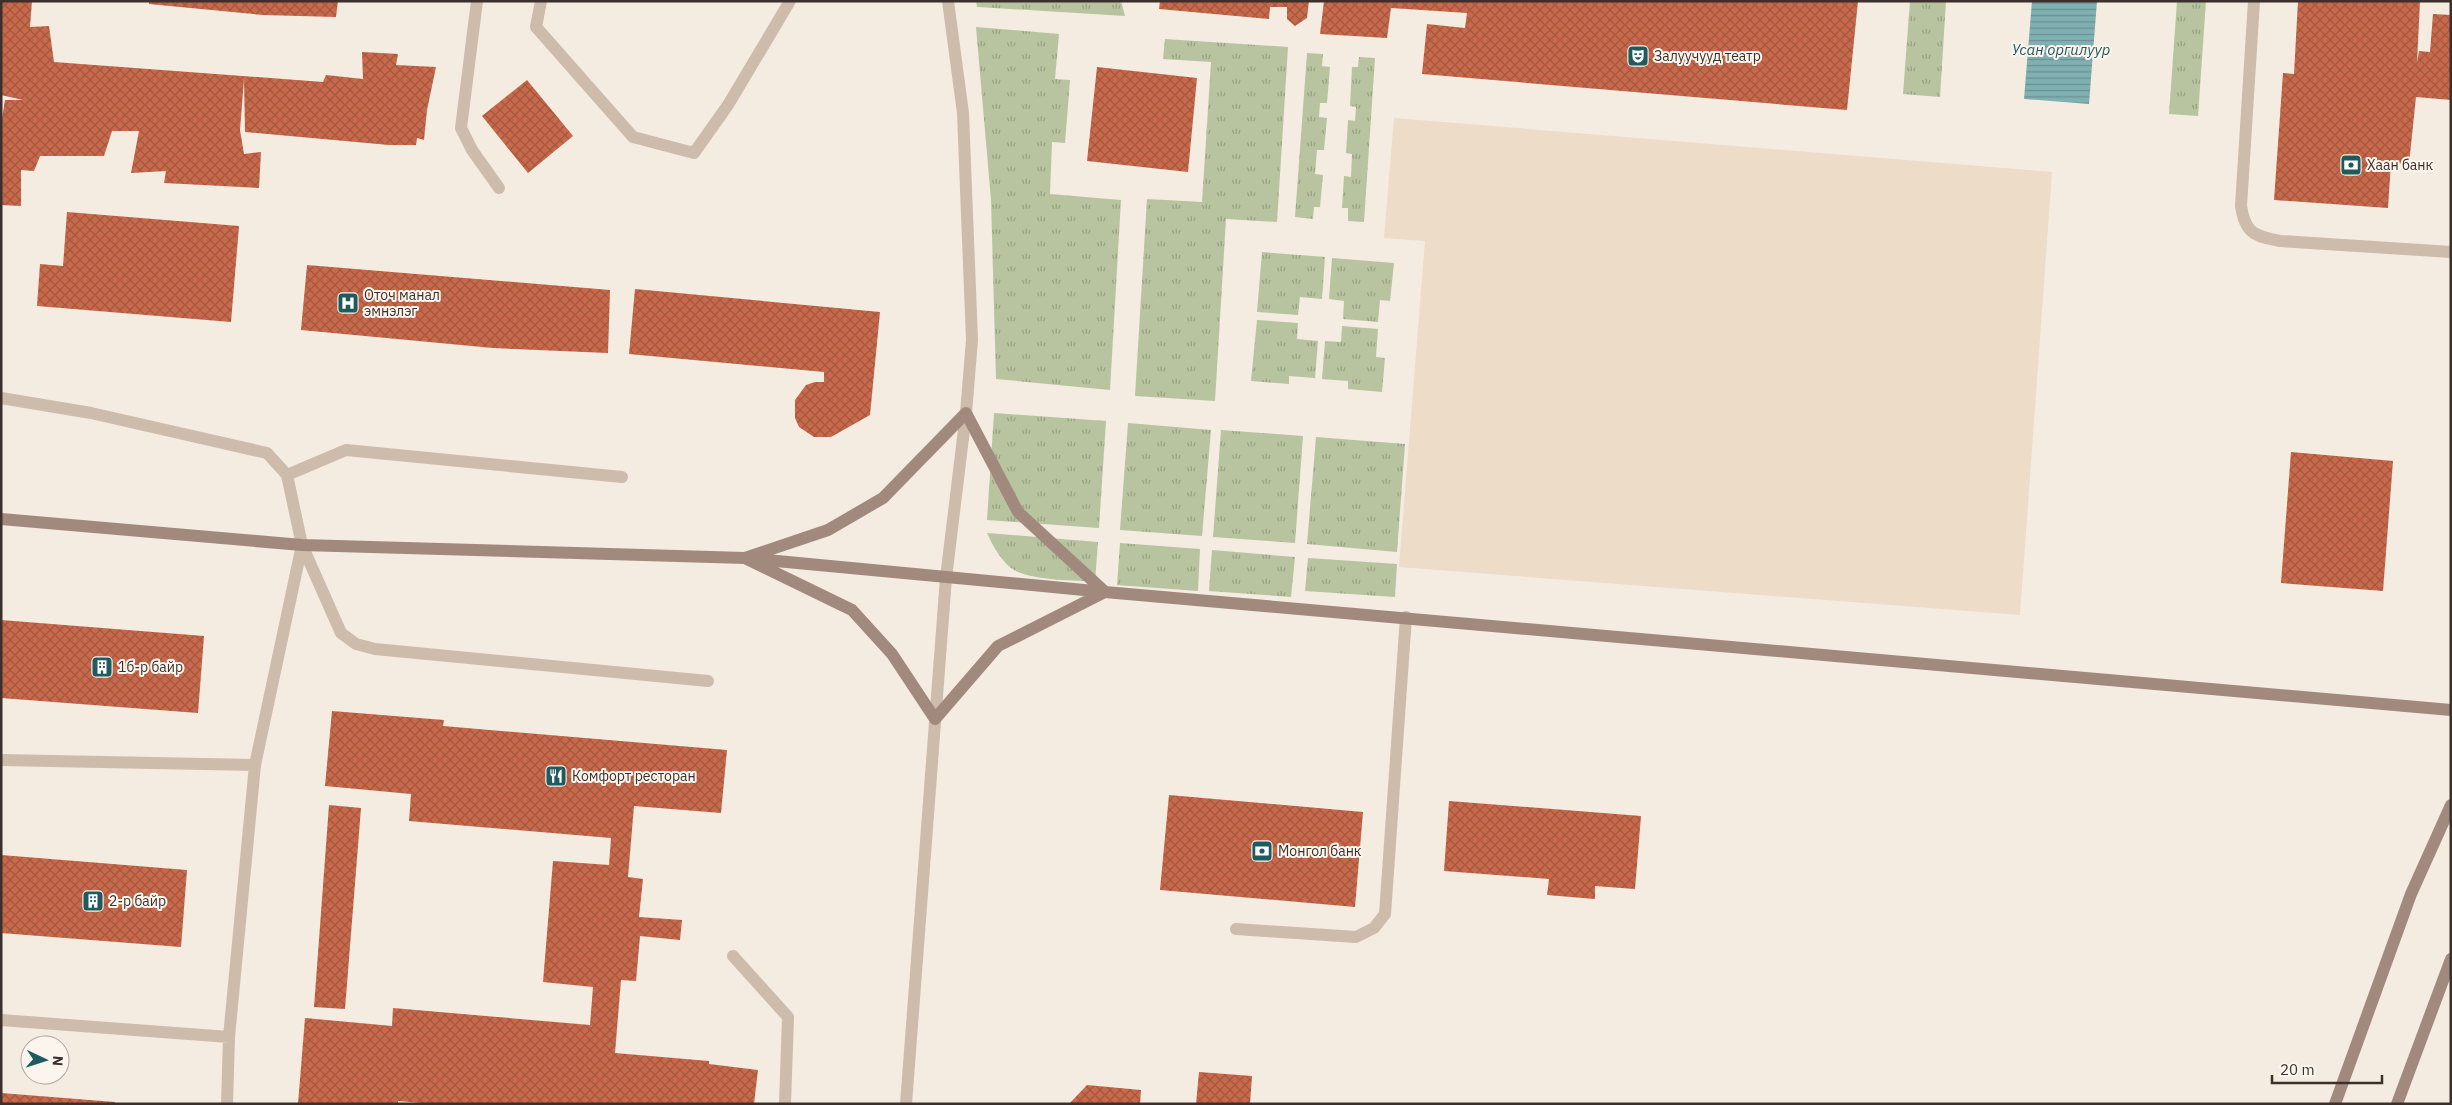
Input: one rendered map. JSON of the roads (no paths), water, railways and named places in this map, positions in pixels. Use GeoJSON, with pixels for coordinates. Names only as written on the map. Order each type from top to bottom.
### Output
{"type":"FeatureCollection","features":[{"type":"Feature","properties":{"kind":"main road"},"geometry":{"type":"LineString","coordinates":[[745,558],[828,530],[883,498],[966,413],[1018,512],[1105,592]]}},
{"type":"Feature","properties":{"kind":"main road"},"geometry":{"type":"LineString","coordinates":[[1,520],[302,545],[745,558],[946,578],[2451,710]]}},
{"type":"Feature","properties":{"kind":"main road"},"geometry":{"type":"LineString","coordinates":[[745,558],[852,610],[892,654],[935,719],[998,646],[1105,592]]}},
{"type":"Feature","properties":{"kind":"main road"},"geometry":{"type":"LineString","coordinates":[[2335,1104],[2411,894],[2451,805]]}},
{"type":"Feature","properties":{"kind":"main road"},"geometry":{"type":"LineString","coordinates":[[2397,1104],[2451,959]]}},
{"type":"Feature","properties":{"kind":"street"},"geometry":{"type":"LineString","coordinates":[[477,1],[461,128],[472,150],[499,188]]}},
{"type":"Feature","properties":{"kind":"street"},"geometry":{"type":"LineString","coordinates":[[541,1],[536,27],[633,138],[694,152],[728,105],[790,1]]}},
{"type":"Feature","properties":{"kind":"street"},"geometry":{"type":"LineString","coordinates":[[906,1104],[946,578],[966,413],[972,340],[963,114],[948,1]]}},
{"type":"Feature","properties":{"kind":"street"},"geometry":{"type":"LineString","coordinates":[[2254,1],[2241,206],[2244,222],[2250,231],[2264,238],[2280,241],[2451,252]]}},
{"type":"Feature","properties":{"kind":"street"},"geometry":{"type":"LineString","coordinates":[[1,398],[91,413],[267,453],[287,475],[302,545],[341,633],[356,644],[375,649],[708,681]]}},
{"type":"Feature","properties":{"kind":"street"},"geometry":{"type":"LineString","coordinates":[[287,475],[346,450],[622,477]]}},
{"type":"Feature","properties":{"kind":"street"},"geometry":{"type":"LineString","coordinates":[[227,1104],[229,1037],[255,765],[302,545]]}},
{"type":"Feature","properties":{"kind":"street"},"geometry":{"type":"LineString","coordinates":[[1236,929],[1356,938],[1374,928],[1385,914],[1406,617]]}},
{"type":"Feature","properties":{"kind":"street"},"geometry":{"type":"LineString","coordinates":[[1,760],[255,765]]}},
{"type":"Feature","properties":{"kind":"street"},"geometry":{"type":"LineString","coordinates":[[733,956],[788,1017],[785,1104]]}},
{"type":"Feature","properties":{"kind":"street"},"geometry":{"type":"LineString","coordinates":[[1,1020],[229,1037]]}},
{"type":"Feature","properties":{"kind":"water","name":"Усан оргилуур"},"geometry":{"type":"Polygon","coordinates":[[[2032,1],[2097,1],[2089,104],[2024,99],[2032,1]]]}},
{"type":"Feature","properties":{"kind":"place","name":"Залуучууд театр"},"geometry":{"type":"Point","coordinates":[1638,56]}},
{"type":"Feature","properties":{"kind":"place","name":"Хаан банк"},"geometry":{"type":"Point","coordinates":[2351,165]}},
{"type":"Feature","properties":{"kind":"place","name":"Оточ манал эмнэлэг"},"geometry":{"type":"Point","coordinates":[348,303]}},
{"type":"Feature","properties":{"kind":"place","name":"1б-р байр"},"geometry":{"type":"Point","coordinates":[102,667]}},
{"type":"Feature","properties":{"kind":"place","name":"Комфорт ресторан"},"geometry":{"type":"Point","coordinates":[556,776]}},
{"type":"Feature","properties":{"kind":"place","name":"Монгол банк"},"geometry":{"type":"Point","coordinates":[1262,851]}},
{"type":"Feature","properties":{"kind":"place","name":"2-р байр"},"geometry":{"type":"Point","coordinates":[93,901]}}]}
